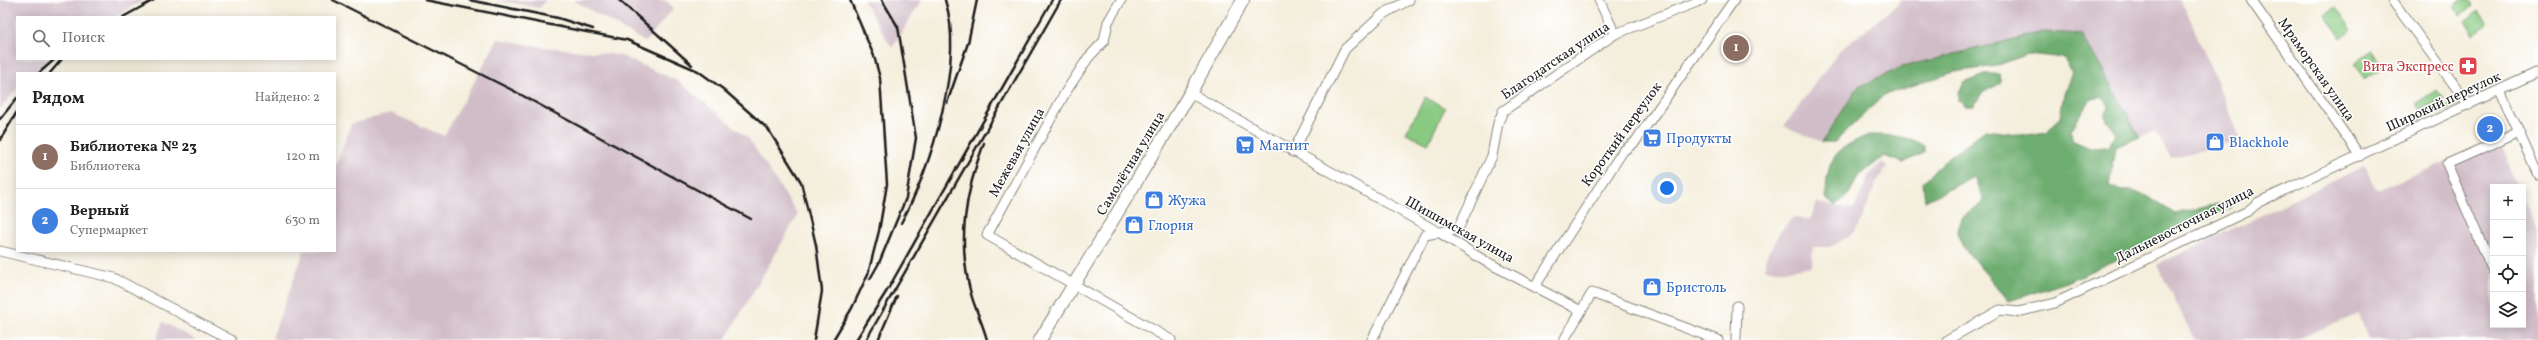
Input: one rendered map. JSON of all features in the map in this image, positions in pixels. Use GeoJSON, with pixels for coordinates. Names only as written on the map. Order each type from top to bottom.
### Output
{"type":"FeatureCollection","features":[{"type":"Feature","properties":{"kind":"main road","name":"Самолётная улица"},"geometry":{"type":"LineString","coordinates":[[1040,340],[1190,93],[1243,0]]}},
{"type":"Feature","properties":{"kind":"street","name":"Межевая улица"},"geometry":{"type":"LineString","coordinates":[[1072,285],[987,235],[1064,93],[1088,58],[1104,41],[1108,22],[1122,0]]}},
{"type":"Feature","properties":{"kind":"street"},"geometry":{"type":"LineString","coordinates":[[1292,152],[1345,49],[1383,14],[1409,0]]}},
{"type":"Feature","properties":{"kind":"street"},"geometry":{"type":"LineString","coordinates":[[1599,0],[1615,34]]}},
{"type":"Feature","properties":{"kind":"street","name":"Благодатская улица"},"geometry":{"type":"LineString","coordinates":[[1372,340],[1425,235],[1458,229],[1492,156],[1498,123],[1503,111],[1615,34],[1702,0]]}},
{"type":"Feature","properties":{"kind":"street","name":"Короткий переулок"},"geometry":{"type":"LineString","coordinates":[[1535,286],[1623,151],[1635,142],[1734,0]]}},
{"type":"Feature","properties":{"kind":"street","name":"Мраморская улица"},"geometry":{"type":"LineString","coordinates":[[2251,0],[2360,156]]}},
{"type":"Feature","properties":{"kind":"street"},"geometry":{"type":"LineString","coordinates":[[2392,0],[2469,105]]}},
{"type":"Feature","properties":{"kind":"street","name":"Широкий переулок"},"geometry":{"type":"LineString","coordinates":[[2360,156],[2538,72]]}},
{"type":"Feature","properties":{"kind":"street"},"geometry":{"type":"LineString","coordinates":[[2500,90],[2538,175]]}},
{"type":"Feature","properties":{"kind":"street","name":"Шишимская улица"},"geometry":{"type":"LineString","coordinates":[[1190,93],[1292,152],[1440,233],[1485,261],[1581,311]]}},
{"type":"Feature","properties":{"kind":"street"},"geometry":{"type":"LineString","coordinates":[[2490,264],[2447,164],[2519,132]]}},
{"type":"Feature","properties":{"kind":"street","name":"Дальневосточная улица"},"geometry":{"type":"LineString","coordinates":[[1947,340],[2000,310],[2018,312],[2055,303],[2087,289],[2248,211],[2259,202],[2360,156]]}},
{"type":"Feature","properties":{"kind":"street"},"geometry":{"type":"LineString","coordinates":[[0,251],[114,278],[231,340]]}},
{"type":"Feature","properties":{"kind":"street"},"geometry":{"type":"LineString","coordinates":[[1072,285],[1171,340]]}},
{"type":"Feature","properties":{"kind":"street"},"geometry":{"type":"LineString","coordinates":[[1564,340],[1592,293],[1718,340]]}},
{"type":"Feature","properties":{"kind":"street"},"geometry":{"type":"LineString","coordinates":[[1736,340],[1737,306]]}},
{"type":"Feature","properties":{"kind":"shaded area"},"geometry":{"type":"Polygon","coordinates":[[[0,0],[144,0],[116,16],[16,16],[16,60],[49,60],[36,72],[16,72],[16,90],[0,109],[0,0]]]}},
{"type":"Feature","properties":{"kind":"shaded area"},"geometry":{"type":"Polygon","coordinates":[[[498,0],[546,0],[539,8],[498,0]]]}},
{"type":"Feature","properties":{"kind":"shaded area"},"geometry":{"type":"Polygon","coordinates":[[[573,0],[665,0],[674,8],[645,42],[573,0]]]}},
{"type":"Feature","properties":{"kind":"shaded area"},"geometry":{"type":"Polygon","coordinates":[[[863,0],[922,0],[892,48],[863,0]]]}},
{"type":"Feature","properties":{"kind":"shaded area"},"geometry":{"type":"Polygon","coordinates":[[[1903,0],[2178,0],[2185,7],[2241,140],[2171,158],[2155,131],[2140,137],[2082,34],[1902,67],[1858,87],[1822,142],[1784,126],[1839,51],[1903,0]]]}},
{"type":"Feature","properties":{"kind":"shaded area"},"geometry":{"type":"Polygon","coordinates":[[[498,39],[537,46],[619,55],[678,81],[749,139],[798,215],[725,340],[276,340],[272,338],[304,252],[336,252],[336,164],[351,124],[391,113],[444,136],[498,39]]]}},
{"type":"Feature","properties":{"kind":"shaded area"},"geometry":{"type":"Polygon","coordinates":[[[2498,140],[2517,184],[2490,184],[2490,328],[2526,328],[2526,205],[2538,231],[2538,340],[2368,340],[2359,314],[2294,340],[2195,340],[2157,265],[2364,166],[2377,190],[2498,140]]]}},
{"type":"Feature","properties":{"kind":"shaded area"},"geometry":{"type":"Polygon","coordinates":[[[1882,162],[1887,166],[1876,183],[1859,226],[1850,236],[1830,247],[1813,247],[1812,266],[1788,270],[1765,270],[1765,259],[1779,233],[1792,218],[1810,219],[1817,203],[1854,209],[1869,175],[1882,162]]]}},
{"type":"Feature","properties":{"kind":"shaded area"},"geometry":{"type":"Polygon","coordinates":[[[163,322],[196,340],[156,340],[163,322]]]}},
{"type":"Feature","properties":{"kind":"green space"},"geometry":{"type":"Polygon","coordinates":[[[2461,0],[2469,0],[2473,6],[2461,15],[2454,5],[2461,0]]]}},
{"type":"Feature","properties":{"kind":"green space"},"geometry":{"type":"Polygon","coordinates":[[[2336,7],[2352,30],[2341,38],[2325,14],[2336,7]]]}},
{"type":"Feature","properties":{"kind":"green space"},"geometry":{"type":"Polygon","coordinates":[[[2478,11],[2487,24],[2474,34],[2465,21],[2478,11]]]}},
{"type":"Feature","properties":{"kind":"green space"},"geometry":{"type":"Polygon","coordinates":[[[2043,32],[2082,34],[2140,137],[2115,147],[2109,187],[2144,194],[2175,214],[2227,202],[2231,207],[2067,282],[2009,301],[1963,247],[1957,233],[1962,218],[1984,201],[1974,177],[1925,201],[1923,182],[1945,160],[1985,130],[2026,135],[2047,132],[2060,117],[2064,93],[2072,72],[2064,58],[2028,54],[1996,66],[1954,72],[1884,95],[1835,142],[1822,142],[1858,87],[1902,67],[2043,32]],[[2100,97],[2091,99],[2071,130],[2072,140],[2090,148],[2107,147],[2117,134],[2108,122],[2106,113],[2108,108],[2106,102],[2100,97]]]}},
{"type":"Feature","properties":{"kind":"green space"},"geometry":{"type":"Polygon","coordinates":[[[2372,51],[2383,67],[2365,79],[2354,64],[2372,51]]]}},
{"type":"Feature","properties":{"kind":"green space"},"geometry":{"type":"Polygon","coordinates":[[[1988,74],[1999,74],[2001,83],[1982,93],[1974,106],[1965,106],[1959,101],[1959,92],[1964,83],[1988,74]]]}},
{"type":"Feature","properties":{"kind":"green space"},"geometry":{"type":"Polygon","coordinates":[[[2437,90],[2444,99],[2420,110],[2416,104],[2437,90]]]}},
{"type":"Feature","properties":{"kind":"green space"},"geometry":{"type":"Polygon","coordinates":[[[1425,97],[1445,108],[1428,144],[1406,133],[1425,97]]]}},
{"type":"Feature","properties":{"kind":"green space"},"geometry":{"type":"Polygon","coordinates":[[[2460,100],[2457,105],[2411,126],[2410,122],[2460,100]]]}},
{"type":"Feature","properties":{"kind":"green space"},"geometry":{"type":"Polygon","coordinates":[[[1869,135],[1891,136],[1918,142],[1924,146],[1924,153],[1903,163],[1884,156],[1857,178],[1849,194],[1836,206],[1826,199],[1826,186],[1830,165],[1834,158],[1847,145],[1869,135]]]}},
{"type":"Feature","properties":{"kind":"railway"},"geometry":{"type":"LineString","coordinates":[[125,16],[154,0]]}},
{"type":"Feature","properties":{"kind":"railway"},"geometry":{"type":"LineString","coordinates":[[333,0],[514,91],[751,219]]}},
{"type":"Feature","properties":{"kind":"railway"},"geometry":{"type":"LineString","coordinates":[[425,0],[627,40],[698,71],[723,89],[768,129],[801,182],[816,245],[822,291],[814,340]]}},
{"type":"Feature","properties":{"kind":"railway"},"geometry":{"type":"LineString","coordinates":[[469,0],[558,18],[593,29]]}},
{"type":"Feature","properties":{"kind":"railway"},"geometry":{"type":"LineString","coordinates":[[619,0],[692,65]]}},
{"type":"Feature","properties":{"kind":"railway"},"geometry":{"type":"LineString","coordinates":[[833,340],[852,308],[868,274],[879,231],[887,184],[880,78],[874,56],[850,0]]}},
{"type":"Feature","properties":{"kind":"railway"},"geometry":{"type":"LineString","coordinates":[[870,279],[879,263],[906,198],[916,138],[898,27],[882,0]]}},
{"type":"Feature","properties":{"kind":"railway"},"geometry":{"type":"LineString","coordinates":[[901,223],[923,174],[942,114],[948,83],[951,53],[950,25],[945,0]]}},
{"type":"Feature","properties":{"kind":"railway"},"geometry":{"type":"LineString","coordinates":[[947,103],[968,43],[977,0]]}},
{"type":"Feature","properties":{"kind":"railway"},"geometry":{"type":"LineString","coordinates":[[856,340],[888,289],[1052,0]]}},
{"type":"Feature","properties":{"kind":"railway"},"geometry":{"type":"LineString","coordinates":[[866,340],[1061,0]]}},
{"type":"Feature","properties":{"kind":"railway"},"geometry":{"type":"LineString","coordinates":[[40,72],[54,60]]}},
{"type":"Feature","properties":{"kind":"railway"},"geometry":{"type":"LineString","coordinates":[[51,72],[61,60]]}},
{"type":"Feature","properties":{"kind":"railway"},"geometry":{"type":"LineString","coordinates":[[0,119],[16,99]]}},
{"type":"Feature","properties":{"kind":"railway"},"geometry":{"type":"LineString","coordinates":[[0,140],[16,114]]}},
{"type":"Feature","properties":{"kind":"railway"},"geometry":{"type":"LineString","coordinates":[[984,143],[977,162],[968,199],[965,217],[964,255],[971,294],[987,340]]}},
{"type":"Feature","properties":{"kind":"railway"},"geometry":{"type":"LineString","coordinates":[[878,340],[897,296]]}},
{"type":"Feature","properties":{"kind":"place","name":"Библиотека № 23"},"geometry":{"type":"Point","coordinates":[1736,48]}},
{"type":"Feature","properties":{"kind":"place","name":"Вита Экспресс"},"geometry":{"type":"Point","coordinates":[2468,66]}},
{"type":"Feature","properties":{"kind":"place","name":"Верный"},"geometry":{"type":"Point","coordinates":[2490,129]}},
{"type":"Feature","properties":{"kind":"place","name":"Продукты"},"geometry":{"type":"Point","coordinates":[1652,138]}},
{"type":"Feature","properties":{"kind":"place","name":"Blackhole"},"geometry":{"type":"Point","coordinates":[2215,142]}},
{"type":"Feature","properties":{"kind":"place","name":"Магнит"},"geometry":{"type":"Point","coordinates":[1245,145]}},
{"type":"Feature","properties":{"kind":"place","name":"Жужа"},"geometry":{"type":"Point","coordinates":[1154,200]}},
{"type":"Feature","properties":{"kind":"place","name":"Глория"},"geometry":{"type":"Point","coordinates":[1134,225]}},
{"type":"Feature","properties":{"kind":"place","name":"Бристоль"},"geometry":{"type":"Point","coordinates":[1652,287]}}]}
